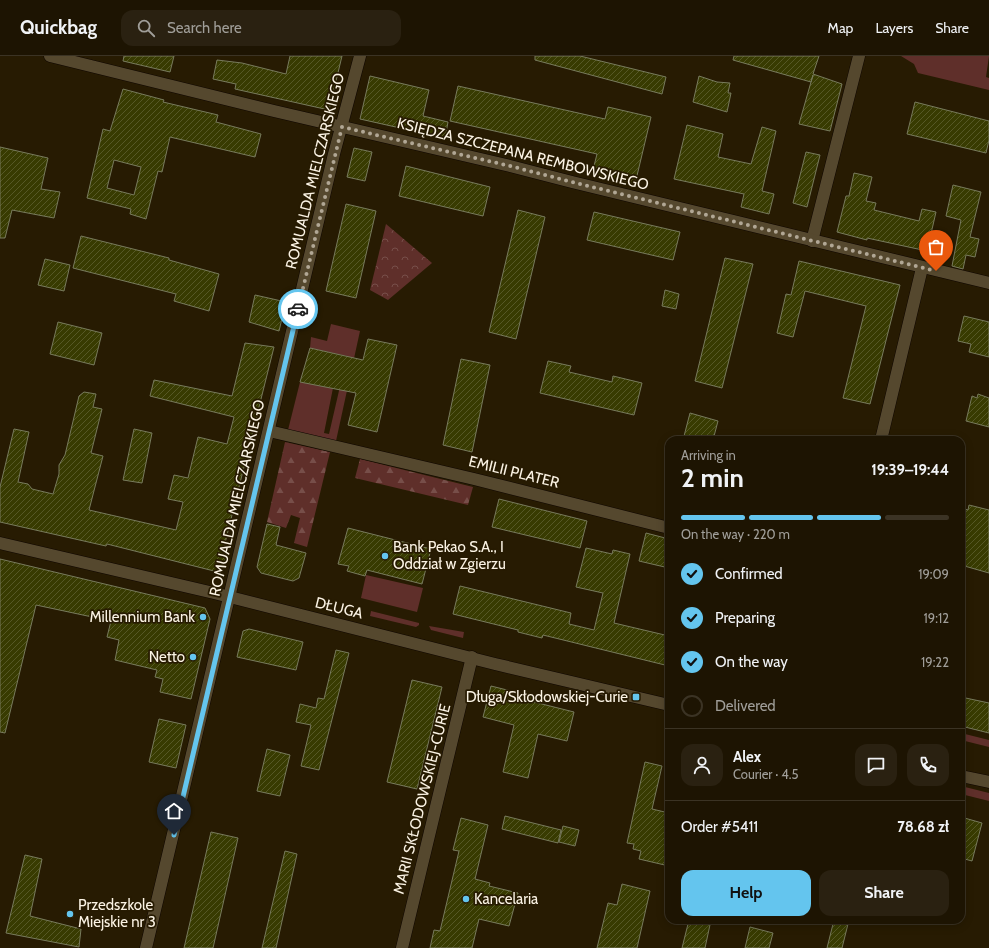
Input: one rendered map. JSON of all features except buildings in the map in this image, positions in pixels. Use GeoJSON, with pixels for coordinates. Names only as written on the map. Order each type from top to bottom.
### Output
{"type":"FeatureCollection","features":[{"type":"Feature","properties":{"kind":"street","name":"KSIĘDZA SZCZEPANA REMBOWSKIEGO"},"geometry":{"type":"LineString","coordinates":[[50,56],[989,283]]}},
{"type":"Feature","properties":{"kind":"street","name":"ROMUALDA MIELCZARSKIEGO"},"geometry":{"type":"LineString","coordinates":[[146,948],[360,56]]}},
{"type":"Feature","properties":{"kind":"street"},"geometry":{"type":"LineString","coordinates":[[812,240],[859,56]]}},
{"type":"Feature","properties":{"kind":"street"},"geometry":{"type":"LineString","coordinates":[[882,436],[922,268]]}},
{"type":"Feature","properties":{"kind":"street","name":"EMILII PLATER"},"geometry":{"type":"LineString","coordinates":[[269,431],[665,527]]}},
{"type":"Feature","properties":{"kind":"street","name":"DŁUGA"},"geometry":{"type":"LineString","coordinates":[[0,543],[230,597],[472,658],[665,704]]}},
{"type":"Feature","properties":{"kind":"street","name":"MARII SKŁODOWSKIEJ-CURIE"},"geometry":{"type":"LineString","coordinates":[[402,948],[472,658]]}},
{"type":"Feature","properties":{"kind":"street"},"geometry":{"type":"LineString","coordinates":[[965,777],[989,782]]}},
{"type":"Feature","properties":{"kind":"green space"},"geometry":{"type":"Polygon","coordinates":[[[901,56],[989,56],[986,77],[989,78],[989,90],[918,73],[914,64],[901,56]]]}},
{"type":"Feature","properties":{"kind":"green space"},"geometry":{"type":"Polygon","coordinates":[[[386,224],[432,263],[388,300],[370,290],[386,224]]]}},
{"type":"Feature","properties":{"kind":"green space"},"geometry":{"type":"Polygon","coordinates":[[[331,324],[360,331],[336,441],[288,430],[300,382],[333,388],[324,433],[329,434],[347,356],[310,348],[311,337],[327,341],[331,324]]]}},
{"type":"Feature","properties":{"kind":"green space"},"geometry":{"type":"Polygon","coordinates":[[[285,442],[330,452],[307,547],[294,543],[300,518],[291,515],[286,528],[267,522],[285,442]]]}},
{"type":"Feature","properties":{"kind":"green space"},"geometry":{"type":"Polygon","coordinates":[[[360,459],[473,487],[468,505],[355,478],[360,459]]]}},
{"type":"Feature","properties":{"kind":"green space"},"geometry":{"type":"Polygon","coordinates":[[[366,575],[423,588],[417,612],[361,598],[366,575]]]}},
{"type":"Feature","properties":{"kind":"green space"},"geometry":{"type":"Polygon","coordinates":[[[371,611],[419,623],[419,625],[416,627],[370,616],[371,611]]]}},
{"type":"Feature","properties":{"kind":"green space"},"geometry":{"type":"Polygon","coordinates":[[[429,626],[464,632],[463,638],[431,630],[429,626]]]}},
{"type":"Feature","properties":{"kind":"green space"},"geometry":{"type":"Polygon","coordinates":[[[965,734],[989,740],[989,747],[965,741],[965,734]]]}},
{"type":"Feature","properties":{"kind":"green space"},"geometry":{"type":"Polygon","coordinates":[[[965,787],[989,793],[989,801],[965,795],[965,787]]]}},
{"type":"Feature","properties":{"kind":"way so far"},"geometry":{"type":"LineString","coordinates":[[298,309],[334,154],[342,127],[510,166],[936,271]]}},
{"type":"Feature","properties":{"kind":"place","name":"Bank Pekao S.A., I Oddział w Zgierzu"},"geometry":{"type":"Point","coordinates":[385,556]}},
{"type":"Feature","properties":{"kind":"place","name":"Millennium Bank"},"geometry":{"type":"Point","coordinates":[203,617]}},
{"type":"Feature","properties":{"kind":"place","name":"Netto"},"geometry":{"type":"Point","coordinates":[193,657]}},
{"type":"Feature","properties":{"kind":"place","name":"Długa/Skłodowskiej-Curie"},"geometry":{"type":"Point","coordinates":[636,697]}},
{"type":"Feature","properties":{"kind":"place","name":"Kancelaria"},"geometry":{"type":"Point","coordinates":[466,899]}},
{"type":"Feature","properties":{"kind":"place","name":"Przedszkole Miejskie nr 3"},"geometry":{"type":"Point","coordinates":[70,914]}},
{"type":"Feature","properties":{"kind":"route"},"geometry":{"type":"LineString","coordinates":[[174,835],[298,309]]}}]}
